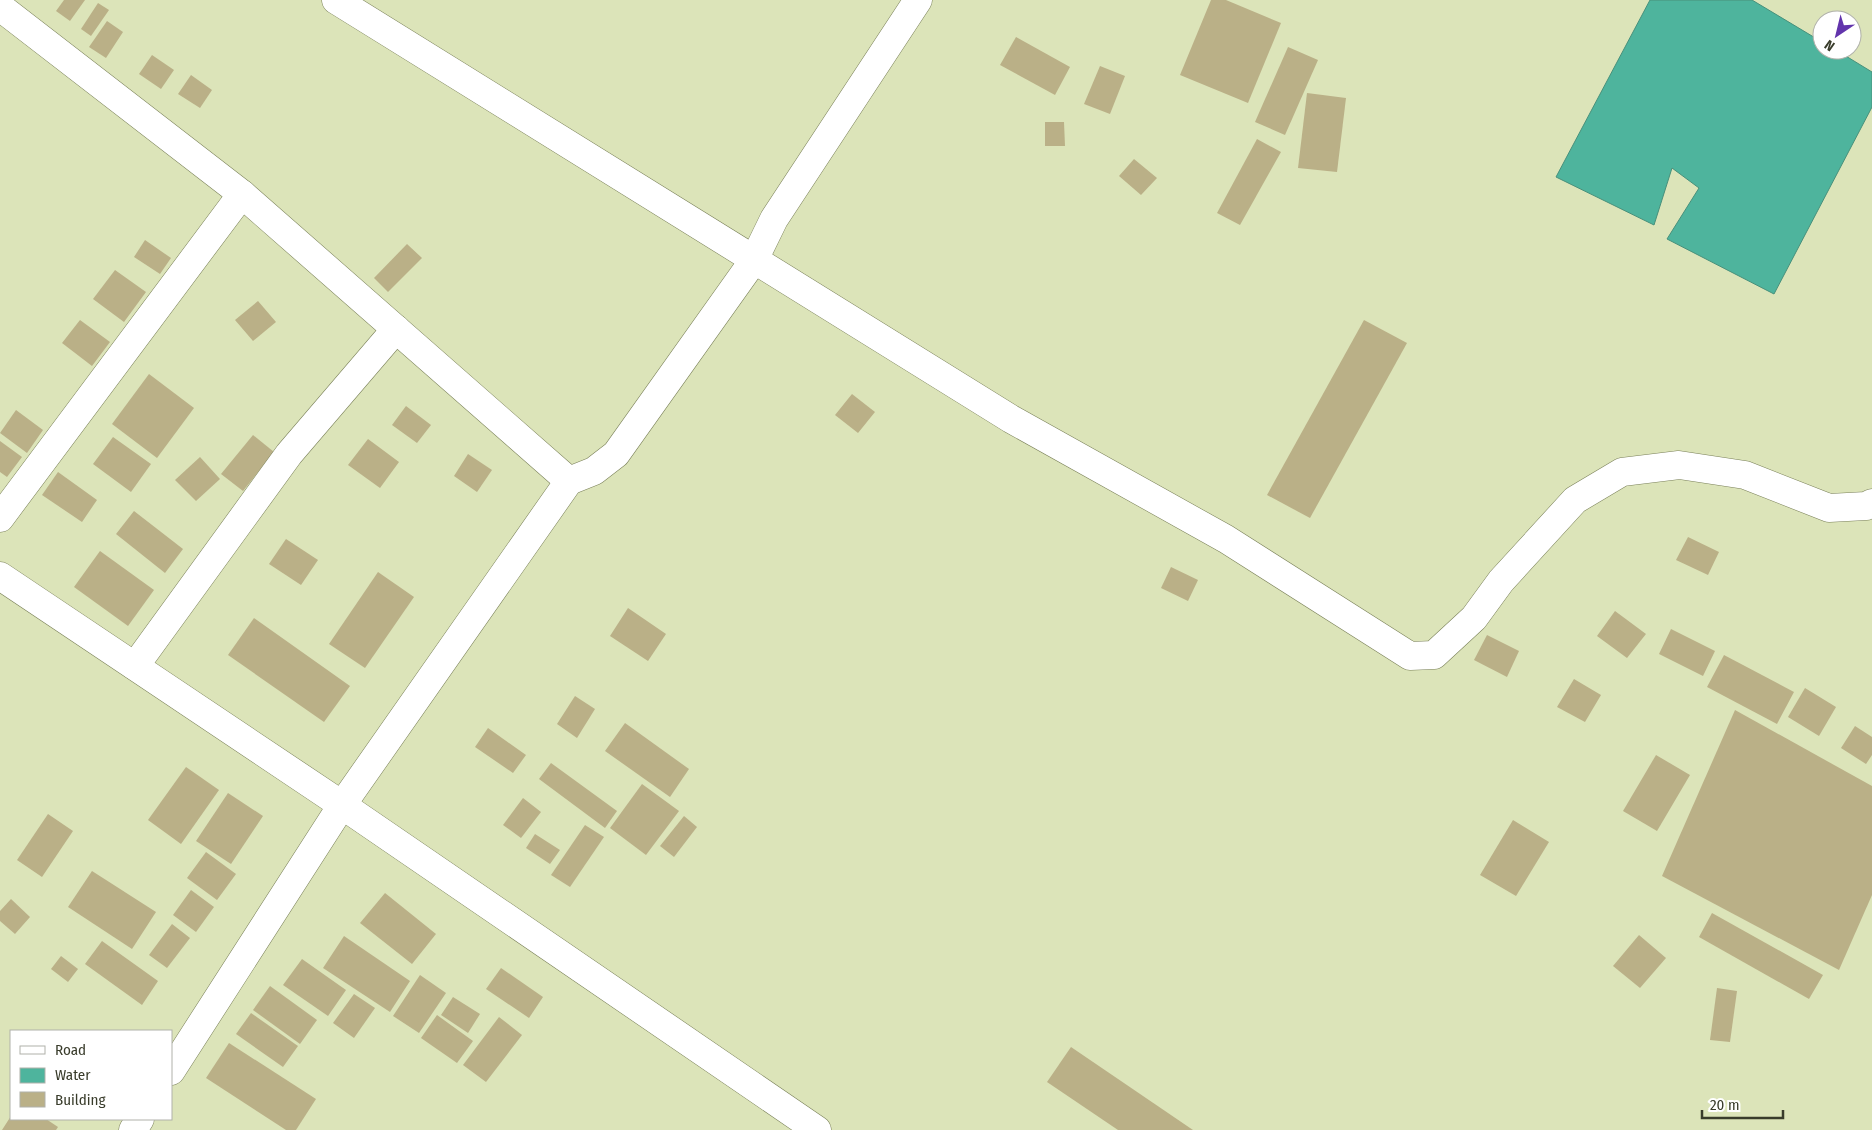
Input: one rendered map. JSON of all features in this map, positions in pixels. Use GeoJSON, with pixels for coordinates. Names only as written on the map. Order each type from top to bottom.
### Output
{"type":"FeatureCollection","features":[{"type":"Feature","properties":{"kind":"street"},"geometry":{"type":"LineString","coordinates":[[336,0],[1012,419],[1226,539],[1410,656],[1434,655],[1474,618],[1501,581],[1575,500],[1622,472],[1679,465],[1745,475],[1829,508],[1866,506],[1872,503]]}},
{"type":"Feature","properties":{"kind":"street"},"geometry":{"type":"LineString","coordinates":[[172,1069],[342,805],[569,482],[594,470],[616,454],[754,260],[774,219],[918,0]]}},
{"type":"Feature","properties":{"kind":"street"},"geometry":{"type":"LineString","coordinates":[[0,7],[242,194],[569,482]]}},
{"type":"Feature","properties":{"kind":"street"},"geometry":{"type":"LineString","coordinates":[[0,518],[242,194]]}},
{"type":"Feature","properties":{"kind":"street"},"geometry":{"type":"LineString","coordinates":[[135,666],[289,454],[396,329]]}},
{"type":"Feature","properties":{"kind":"street"},"geometry":{"type":"LineString","coordinates":[[0,576],[342,805],[817,1130]]}},
{"type":"Feature","properties":{"kind":"water"},"geometry":{"type":"Polygon","coordinates":[[[1650,0],[1752,0],[1812,36],[1812,60],[1852,60],[1872,72],[1872,107],[1774,294],[1667,239],[1699,188],[1672,168],[1654,225],[1556,177],[1650,0]]]}},
{"type":"Feature","properties":{"kind":"building"},"geometry":{"type":"Polygon","coordinates":[[[64,0],[85,0],[70,21],[56,11],[64,0]]]}},
{"type":"Feature","properties":{"kind":"building"},"geometry":{"type":"Polygon","coordinates":[[[1211,0],[1226,0],[1281,23],[1248,103],[1180,75],[1211,0]]]}},
{"type":"Feature","properties":{"kind":"building"},"geometry":{"type":"Polygon","coordinates":[[[98,3],[109,10],[91,36],[81,29],[98,3]]]}},
{"type":"Feature","properties":{"kind":"building"},"geometry":{"type":"Polygon","coordinates":[[[107,21],[123,32],[106,58],[89,47],[107,21]]]}},
{"type":"Feature","properties":{"kind":"building"},"geometry":{"type":"Polygon","coordinates":[[[1016,37],[1070,67],[1055,95],[1000,65],[1016,37]]]}},
{"type":"Feature","properties":{"kind":"building"},"geometry":{"type":"Polygon","coordinates":[[[1288,47],[1318,60],[1285,135],[1255,122],[1288,47]]]}},
{"type":"Feature","properties":{"kind":"building"},"geometry":{"type":"Polygon","coordinates":[[[152,55],[174,70],[161,89],[139,74],[152,55]]]}},
{"type":"Feature","properties":{"kind":"building"},"geometry":{"type":"Polygon","coordinates":[[[1100,66],[1125,76],[1110,114],[1084,104],[1100,66]]]}},
{"type":"Feature","properties":{"kind":"building"},"geometry":{"type":"Polygon","coordinates":[[[191,75],[212,90],[200,108],[178,94],[191,75]]]}},
{"type":"Feature","properties":{"kind":"building"},"geometry":{"type":"Polygon","coordinates":[[[1307,93],[1346,98],[1337,172],[1298,168],[1307,93]]]}},
{"type":"Feature","properties":{"kind":"building"},"geometry":{"type":"Polygon","coordinates":[[[1045,122],[1064,122],[1065,146],[1045,146],[1045,122]]]}},
{"type":"Feature","properties":{"kind":"building"},"geometry":{"type":"Polygon","coordinates":[[[1257,139],[1281,152],[1240,225],[1217,213],[1257,139]]]}},
{"type":"Feature","properties":{"kind":"building"},"geometry":{"type":"Polygon","coordinates":[[[1134,159],[1157,178],[1141,195],[1119,176],[1134,159]]]}},
{"type":"Feature","properties":{"kind":"building"},"geometry":{"type":"Polygon","coordinates":[[[145,240],[171,258],[160,274],[134,257],[145,240]]]}},
{"type":"Feature","properties":{"kind":"building"},"geometry":{"type":"Polygon","coordinates":[[[407,244],[422,258],[388,292],[374,278],[407,244]]]}},
{"type":"Feature","properties":{"kind":"building"},"geometry":{"type":"Polygon","coordinates":[[[115,270],[146,292],[124,322],[93,299],[115,270]]]}},
{"type":"Feature","properties":{"kind":"building"},"geometry":{"type":"Polygon","coordinates":[[[258,301],[276,322],[253,341],[235,320],[258,301]]]}},
{"type":"Feature","properties":{"kind":"building"},"geometry":{"type":"Polygon","coordinates":[[[80,320],[110,342],[92,366],[62,343],[80,320]]]}},
{"type":"Feature","properties":{"kind":"building"},"geometry":{"type":"Polygon","coordinates":[[[1364,320],[1407,343],[1310,518],[1267,495],[1364,320]]]}},
{"type":"Feature","properties":{"kind":"building"},"geometry":{"type":"Polygon","coordinates":[[[149,374],[194,408],[157,458],[112,424],[149,374]]]}},
{"type":"Feature","properties":{"kind":"building"},"geometry":{"type":"Polygon","coordinates":[[[852,394],[875,412],[858,433],[835,415],[852,394]]]}},
{"type":"Feature","properties":{"kind":"building"},"geometry":{"type":"Polygon","coordinates":[[[406,406],[431,425],[417,443],[392,425],[406,406]]]}},
{"type":"Feature","properties":{"kind":"building"},"geometry":{"type":"Polygon","coordinates":[[[16,410],[43,430],[27,453],[0,433],[16,410]]]}},
{"type":"Feature","properties":{"kind":"building"},"geometry":{"type":"Polygon","coordinates":[[[253,435],[274,452],[243,491],[221,474],[253,435]]]}},
{"type":"Feature","properties":{"kind":"building"},"geometry":{"type":"Polygon","coordinates":[[[113,437],[151,464],[131,492],[93,464],[113,437]]]}},
{"type":"Feature","properties":{"kind":"building"},"geometry":{"type":"Polygon","coordinates":[[[368,439],[399,462],[380,488],[348,465],[368,439]]]}},
{"type":"Feature","properties":{"kind":"building"},"geometry":{"type":"Polygon","coordinates":[[[0,441],[22,457],[7,477],[0,472],[0,441]]]}},
{"type":"Feature","properties":{"kind":"building"},"geometry":{"type":"Polygon","coordinates":[[[468,454],[492,470],[477,492],[454,476],[468,454]]]}},
{"type":"Feature","properties":{"kind":"building"},"geometry":{"type":"Polygon","coordinates":[[[200,457],[220,479],[196,501],[175,480],[200,457]]]}},
{"type":"Feature","properties":{"kind":"building"},"geometry":{"type":"Polygon","coordinates":[[[58,472],[97,500],[82,522],[42,495],[58,472]]]}},
{"type":"Feature","properties":{"kind":"building"},"geometry":{"type":"Polygon","coordinates":[[[134,511],[183,549],[165,573],[116,534],[134,511]]]}},
{"type":"Feature","properties":{"kind":"building"},"geometry":{"type":"Polygon","coordinates":[[[1688,537],[1719,552],[1708,575],[1676,560],[1688,537]]]}},
{"type":"Feature","properties":{"kind":"building"},"geometry":{"type":"Polygon","coordinates":[[[286,539],[318,560],[301,585],[269,564],[286,539]]]}},
{"type":"Feature","properties":{"kind":"building"},"geometry":{"type":"Polygon","coordinates":[[[100,551],[154,590],[128,626],[74,587],[100,551]]]}},
{"type":"Feature","properties":{"kind":"building"},"geometry":{"type":"Polygon","coordinates":[[[1171,567],[1198,580],[1188,601],[1161,588],[1171,567]]]}},
{"type":"Feature","properties":{"kind":"building"},"geometry":{"type":"Polygon","coordinates":[[[378,572],[414,597],[365,668],[329,644],[378,572]]]}},
{"type":"Feature","properties":{"kind":"building"},"geometry":{"type":"Polygon","coordinates":[[[628,608],[666,634],[648,661],[610,636],[628,608]]]}},
{"type":"Feature","properties":{"kind":"building"},"geometry":{"type":"Polygon","coordinates":[[[1615,611],[1646,634],[1627,658],[1597,636],[1615,611]]]}},
{"type":"Feature","properties":{"kind":"building"},"geometry":{"type":"Polygon","coordinates":[[[254,618],[350,686],[324,722],[228,655],[254,618]]]}},
{"type":"Feature","properties":{"kind":"building"},"geometry":{"type":"Polygon","coordinates":[[[1671,629],[1715,651],[1703,676],[1659,654],[1671,629]]]}},
{"type":"Feature","properties":{"kind":"building"},"geometry":{"type":"Polygon","coordinates":[[[1487,635],[1519,651],[1507,677],[1474,660],[1487,635]]]}},
{"type":"Feature","properties":{"kind":"building"},"geometry":{"type":"Polygon","coordinates":[[[1724,655],[1794,692],[1777,724],[1707,687],[1724,655]]]}},
{"type":"Feature","properties":{"kind":"building"},"geometry":{"type":"Polygon","coordinates":[[[1574,679],[1601,695],[1585,722],[1557,707],[1574,679]]]}},
{"type":"Feature","properties":{"kind":"building"},"geometry":{"type":"Polygon","coordinates":[[[1805,688],[1836,707],[1819,736],[1788,717],[1805,688]]]}},
{"type":"Feature","properties":{"kind":"building"},"geometry":{"type":"Polygon","coordinates":[[[575,696],[595,709],[577,738],[557,724],[575,696]]]}},
{"type":"Feature","properties":{"kind":"building"},"geometry":{"type":"Polygon","coordinates":[[[1735,710],[1872,786],[1872,895],[1839,970],[1662,876],[1735,710]]]}},
{"type":"Feature","properties":{"kind":"building"},"geometry":{"type":"Polygon","coordinates":[[[625,723],[689,769],[670,797],[605,751],[625,723]]]}},
{"type":"Feature","properties":{"kind":"building"},"geometry":{"type":"Polygon","coordinates":[[[1855,726],[1872,737],[1872,755],[1866,764],[1841,748],[1855,726]]]}},
{"type":"Feature","properties":{"kind":"building"},"geometry":{"type":"Polygon","coordinates":[[[488,728],[526,755],[513,773],[475,747],[488,728]]]}},
{"type":"Feature","properties":{"kind":"building"},"geometry":{"type":"Polygon","coordinates":[[[1656,755],[1690,775],[1657,831],[1623,811],[1656,755]]]}},
{"type":"Feature","properties":{"kind":"building"},"geometry":{"type":"Polygon","coordinates":[[[551,763],[617,811],[605,828],[539,779],[551,763]]]}},
{"type":"Feature","properties":{"kind":"building"},"geometry":{"type":"Polygon","coordinates":[[[186,767],[219,790],[181,844],[148,820],[186,767]]]}},
{"type":"Feature","properties":{"kind":"building"},"geometry":{"type":"Polygon","coordinates":[[[642,784],[679,811],[646,855],[610,828],[642,784]]]}},
{"type":"Feature","properties":{"kind":"building"},"geometry":{"type":"Polygon","coordinates":[[[228,793],[263,816],[231,864],[196,841],[228,793]]]}},
{"type":"Feature","properties":{"kind":"building"},"geometry":{"type":"Polygon","coordinates":[[[523,798],[541,812],[521,838],[503,825],[523,798]]]}},
{"type":"Feature","properties":{"kind":"building"},"geometry":{"type":"Polygon","coordinates":[[[48,814],[73,831],[42,877],[17,860],[48,814]]]}},
{"type":"Feature","properties":{"kind":"building"},"geometry":{"type":"Polygon","coordinates":[[[684,816],[697,827],[674,857],[660,846],[684,816]]]}},
{"type":"Feature","properties":{"kind":"building"},"geometry":{"type":"Polygon","coordinates":[[[1513,820],[1549,842],[1516,896],[1480,875],[1513,820]]]}},
{"type":"Feature","properties":{"kind":"building"},"geometry":{"type":"Polygon","coordinates":[[[585,825],[604,837],[570,887],[551,875],[585,825]]]}},
{"type":"Feature","properties":{"kind":"building"},"geometry":{"type":"Polygon","coordinates":[[[535,834],[560,850],[550,864],[526,848],[535,834]]]}},
{"type":"Feature","properties":{"kind":"building"},"geometry":{"type":"Polygon","coordinates":[[[206,852],[236,874],[217,900],[187,878],[206,852]]]}},
{"type":"Feature","properties":{"kind":"building"},"geometry":{"type":"Polygon","coordinates":[[[92,871],[156,912],[132,949],[68,907],[92,871]]]}},
{"type":"Feature","properties":{"kind":"building"},"geometry":{"type":"Polygon","coordinates":[[[191,890],[214,907],[196,932],[173,915],[191,890]]]}},
{"type":"Feature","properties":{"kind":"building"},"geometry":{"type":"Polygon","coordinates":[[[385,893],[436,934],[412,964],[360,923],[385,893]]]}},
{"type":"Feature","properties":{"kind":"building"},"geometry":{"type":"Polygon","coordinates":[[[11,899],[30,917],[15,934],[0,921],[0,911],[11,899]]]}},
{"type":"Feature","properties":{"kind":"building"},"geometry":{"type":"Polygon","coordinates":[[[1712,913],[1823,975],[1809,999],[1699,937],[1712,913]]]}},
{"type":"Feature","properties":{"kind":"building"},"geometry":{"type":"Polygon","coordinates":[[[172,924],[190,938],[167,968],[149,955],[172,924]]]}},
{"type":"Feature","properties":{"kind":"building"},"geometry":{"type":"Polygon","coordinates":[[[1639,935],[1666,958],[1640,988],[1613,966],[1639,935]]]}},
{"type":"Feature","properties":{"kind":"building"},"geometry":{"type":"Polygon","coordinates":[[[344,936],[410,981],[390,1012],[323,968],[344,936]]]}},
{"type":"Feature","properties":{"kind":"building"},"geometry":{"type":"Polygon","coordinates":[[[102,941],[158,981],[142,1005],[85,964],[102,941]]]}},
{"type":"Feature","properties":{"kind":"building"},"geometry":{"type":"Polygon","coordinates":[[[61,956],[78,969],[68,982],[51,969],[61,956]]]}},
{"type":"Feature","properties":{"kind":"building"},"geometry":{"type":"Polygon","coordinates":[[[302,959],[346,990],[328,1016],[283,985],[302,959]]]}},
{"type":"Feature","properties":{"kind":"building"},"geometry":{"type":"Polygon","coordinates":[[[501,968],[543,997],[529,1018],[486,989],[501,968]]]}},
{"type":"Feature","properties":{"kind":"building"},"geometry":{"type":"Polygon","coordinates":[[[420,975],[446,993],[419,1033],[393,1016],[420,975]]]}},
{"type":"Feature","properties":{"kind":"building"},"geometry":{"type":"Polygon","coordinates":[[[270,986],[317,1020],[300,1044],[253,1010],[270,986]]]}},
{"type":"Feature","properties":{"kind":"building"},"geometry":{"type":"Polygon","coordinates":[[[1717,988],[1737,991],[1730,1042],[1710,1040],[1717,988]]]}},
{"type":"Feature","properties":{"kind":"building"},"geometry":{"type":"Polygon","coordinates":[[[354,994],[375,1008],[354,1038],[333,1023],[354,994]]]}},
{"type":"Feature","properties":{"kind":"building"},"geometry":{"type":"Polygon","coordinates":[[[453,997],[480,1014],[468,1033],[441,1015],[453,997]]]}},
{"type":"Feature","properties":{"kind":"building"},"geometry":{"type":"Polygon","coordinates":[[[251,1013],[298,1046],[283,1067],[236,1034],[251,1013]]]}},
{"type":"Feature","properties":{"kind":"building"},"geometry":{"type":"Polygon","coordinates":[[[437,1015],[473,1041],[457,1063],[421,1038],[437,1015]]]}},
{"type":"Feature","properties":{"kind":"building"},"geometry":{"type":"Polygon","coordinates":[[[499,1017],[522,1035],[486,1082],[463,1065],[499,1017]]]}},
{"type":"Feature","properties":{"kind":"building"},"geometry":{"type":"Polygon","coordinates":[[[229,1043],[316,1099],[296,1130],[286,1130],[206,1078],[229,1043]]]}},
{"type":"Feature","properties":{"kind":"building"},"geometry":{"type":"Polygon","coordinates":[[[1071,1047],[1193,1130],[1118,1130],[1047,1082],[1071,1047]]]}},
{"type":"Feature","properties":{"kind":"building"},"geometry":{"type":"Polygon","coordinates":[[[10,1118],[10,1120],[48,1120],[58,1127],[56,1130],[2,1130],[10,1118]]]}}]}
